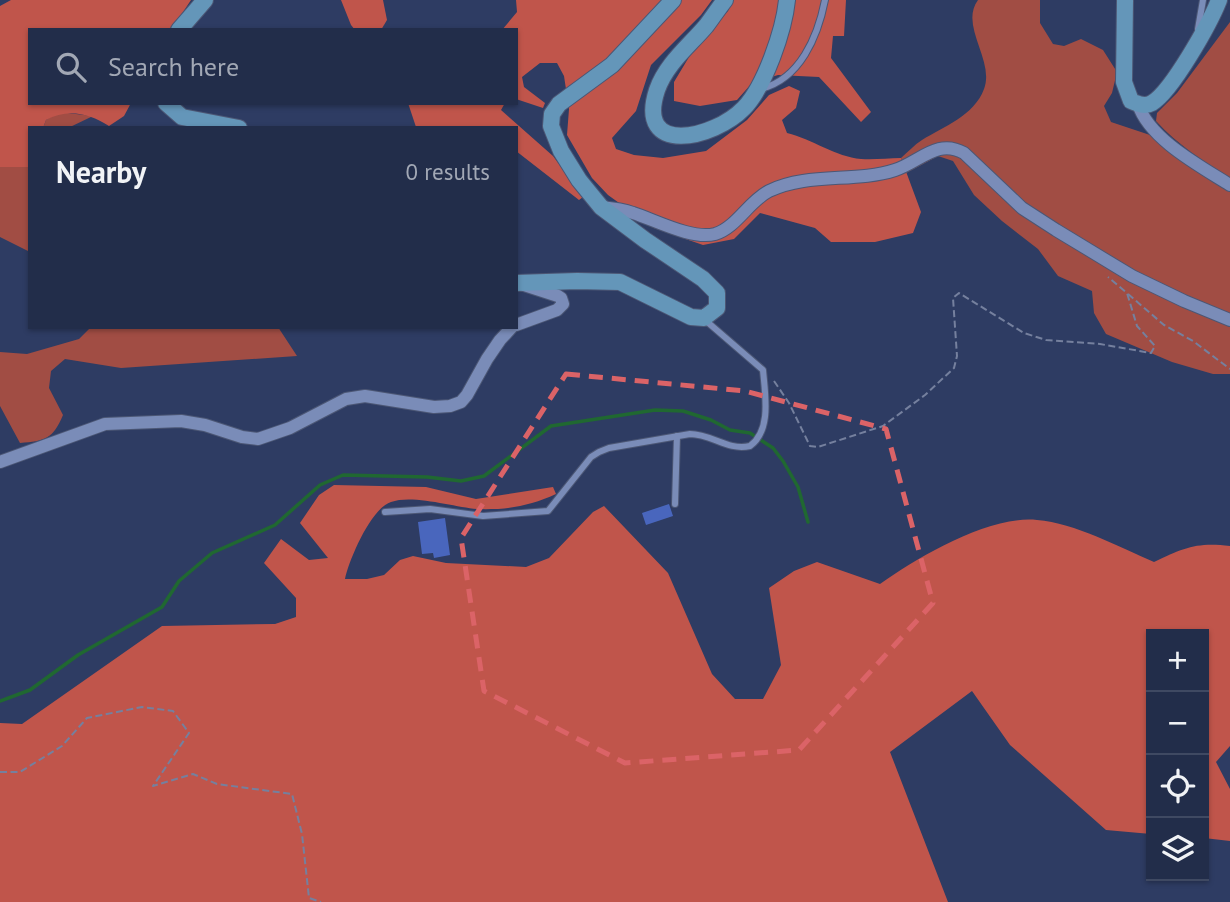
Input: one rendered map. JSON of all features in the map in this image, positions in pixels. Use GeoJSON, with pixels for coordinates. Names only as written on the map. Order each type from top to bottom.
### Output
{"type":"FeatureCollection","features":[{"type":"Feature","properties":{"kind":"street"},"geometry":{"type":"LineString","coordinates":[[181,28],[205,0]]}},
{"type":"Feature","properties":{"kind":"street"},"geometry":{"type":"LineString","coordinates":[[518,283],[620,282],[682,313],[704,318],[717,308],[717,293],[704,279],[601,207],[579,180],[561,151],[551,126],[552,114],[559,104],[612,65],[673,0]]}},
{"type":"Feature","properties":{"kind":"street"},"geometry":{"type":"LineString","coordinates":[[724,0],[666,72],[654,102],[656,123],[668,133],[682,137],[707,132],[743,110],[758,89],[774,49],[787,0]]}},
{"type":"Feature","properties":{"kind":"street"},"geometry":{"type":"LineString","coordinates":[[1125,0],[1124,82],[1131,101],[1138,104],[1153,102],[1194,48],[1219,0]]}},
{"type":"Feature","properties":{"kind":"street"},"geometry":{"type":"LineString","coordinates":[[1138,104],[1144,119],[1173,147],[1230,185]]}},
{"type":"Feature","properties":{"kind":"street"},"geometry":{"type":"LineString","coordinates":[[168,105],[182,117],[229,126]]}},
{"type":"Feature","properties":{"kind":"street"},"geometry":{"type":"LineString","coordinates":[[601,207],[629,211],[700,235],[714,235],[755,200],[784,186],[802,181],[878,174],[897,169],[933,150],[945,147],[964,153],[1023,208],[1056,230],[1132,276],[1230,320]]}},
{"type":"Feature","properties":{"kind":"street"},"geometry":{"type":"LineString","coordinates":[[518,283],[558,296],[563,301],[557,310],[518,325]]}},
{"type":"Feature","properties":{"kind":"street"},"geometry":{"type":"LineString","coordinates":[[0,462],[105,424],[181,421],[258,439],[290,428],[346,399],[365,396],[423,405],[450,406],[461,402],[467,395],[494,349],[511,329]]}},
{"type":"Feature","properties":{"kind":"lane"},"geometry":{"type":"LineString","coordinates":[[758,89],[782,79],[804,55],[818,31],[825,0]]}},
{"type":"Feature","properties":{"kind":"lane"},"geometry":{"type":"LineString","coordinates":[[1194,48],[1203,0]]}},
{"type":"Feature","properties":{"kind":"lane"},"geometry":{"type":"LineString","coordinates":[[385,512],[430,509],[483,516],[548,511],[585,464],[598,452],[610,448],[698,434],[731,447],[750,446],[760,435],[764,422],[763,370],[704,318]]}},
{"type":"Feature","properties":{"kind":"lane"},"geometry":{"type":"LineString","coordinates":[[675,504],[677,436]]}},
{"type":"Feature","properties":{"kind":"path"},"geometry":{"type":"LineString","coordinates":[[1107,275],[1164,326],[1193,341],[1230,369]]}},
{"type":"Feature","properties":{"kind":"path"},"geometry":{"type":"LineString","coordinates":[[763,370],[782,390],[807,443],[818,447],[883,426],[925,395],[954,368],[957,356],[953,307],[955,295],[964,295],[1014,329],[1046,340],[1100,344],[1151,354],[1154,346],[1137,326],[1127,293]]}},
{"type":"Feature","properties":{"kind":"path"},"geometry":{"type":"LineString","coordinates":[[0,772],[20,772],[62,746],[87,718],[142,707],[173,711],[189,733],[153,786],[193,774],[217,784],[292,794],[302,834],[309,898],[321,902]]}},
{"type":"Feature","properties":{"kind":"highlighted area"},"geometry":{"type":"Polygon","coordinates":[[[566,374],[745,391],[886,429],[933,603],[799,750],[625,763],[484,691],[461,538],[566,374]]]}},
{"type":"Feature","properties":{"kind":"shaded area"},"geometry":{"type":"Polygon","coordinates":[[[11,0],[191,0],[172,28],[28,28],[28,105],[130,105],[124,116],[109,126],[86,115],[70,113],[54,116],[46,120],[44,126],[28,126],[28,167],[0,167],[0,6],[11,0]]]}},
{"type":"Feature","properties":{"kind":"shaded area"},"geometry":{"type":"Polygon","coordinates":[[[341,0],[383,0],[387,20],[382,28],[353,28],[341,0]]]}},
{"type":"Feature","properties":{"kind":"shaded area"},"geometry":{"type":"Polygon","coordinates":[[[516,0],[712,0],[701,15],[651,65],[636,111],[612,138],[616,149],[634,155],[663,158],[706,151],[747,120],[769,95],[789,86],[800,91],[796,108],[782,120],[787,133],[852,158],[901,158],[921,212],[913,233],[875,242],[831,242],[815,228],[760,213],[734,239],[703,245],[654,228],[608,195],[592,178],[567,135],[569,109],[564,76],[557,63],[540,63],[522,77],[524,87],[545,103],[543,108],[518,100],[518,28],[504,28],[517,12],[516,0]]]}},
{"type":"Feature","properties":{"kind":"shaded area"},"geometry":{"type":"Polygon","coordinates":[[[732,0],[846,0],[844,36],[833,36],[831,58],[871,112],[861,122],[819,77],[778,75],[752,83],[737,100],[700,106],[674,101],[674,82],[692,52],[728,11],[732,0]]]}},
{"type":"Feature","properties":{"kind":"shaded area"},"geometry":{"type":"Polygon","coordinates":[[[978,0],[1040,0],[1040,23],[1053,44],[1064,46],[1081,39],[1103,50],[1117,72],[1112,93],[1104,106],[1111,122],[1156,137],[1230,189],[1230,374],[1213,374],[1172,362],[1106,334],[1094,313],[1092,291],[1058,276],[1038,249],[974,195],[953,161],[938,156],[906,173],[901,158],[919,142],[966,114],[984,89],[985,67],[972,21],[978,0]]]}},
{"type":"Feature","properties":{"kind":"shaded area"},"geometry":{"type":"Polygon","coordinates":[[[1230,22],[1230,178],[1182,145],[1156,121],[1157,113],[1177,93],[1230,22]]]}},
{"type":"Feature","properties":{"kind":"shaded area"},"geometry":{"type":"Polygon","coordinates":[[[409,105],[504,105],[501,110],[553,156],[583,197],[579,200],[518,153],[518,126],[416,126],[409,105]]]}},
{"type":"Feature","properties":{"kind":"shaded area"},"geometry":{"type":"Polygon","coordinates":[[[59,112],[93,116],[72,126],[44,126],[46,120],[59,112]]]}},
{"type":"Feature","properties":{"kind":"shaded area"},"geometry":{"type":"Polygon","coordinates":[[[0,167],[28,167],[28,251],[0,237],[0,167]]]}},
{"type":"Feature","properties":{"kind":"shaded area"},"geometry":{"type":"Polygon","coordinates":[[[89,329],[279,329],[297,356],[121,368],[65,359],[51,371],[49,388],[63,415],[56,429],[47,437],[20,443],[0,406],[0,352],[27,354],[79,339],[89,329]]]}},
{"type":"Feature","properties":{"kind":"shaded area"},"geometry":{"type":"Polygon","coordinates":[[[334,485],[426,487],[476,499],[553,487],[556,494],[537,502],[498,509],[477,509],[410,499],[391,502],[383,506],[369,524],[356,548],[345,579],[367,579],[384,575],[400,560],[413,556],[446,563],[526,567],[549,558],[593,512],[604,506],[668,573],[712,674],[735,699],[763,699],[781,665],[769,588],[794,571],[817,562],[880,584],[955,540],[998,524],[1018,520],[1037,520],[1066,526],[1097,536],[1154,562],[1190,547],[1230,546],[1230,746],[1216,762],[1230,789],[1230,841],[1209,839],[1209,629],[1146,629],[1146,834],[1106,830],[1010,745],[972,691],[890,752],[948,902],[0,902],[0,723],[22,724],[162,626],[275,624],[296,617],[296,598],[264,563],[281,539],[309,560],[328,558],[300,523],[319,495],[334,485]]]}},
{"type":"Feature","properties":{"kind":"building"},"geometry":{"type":"Polygon","coordinates":[[[669,504],[673,516],[646,525],[642,513],[669,504]]]}},
{"type":"Feature","properties":{"kind":"building"},"geometry":{"type":"Polygon","coordinates":[[[445,518],[450,555],[434,558],[433,553],[422,554],[418,522],[445,518]]]}},
{"type":"Feature","properties":{"kind":"waterway"},"geometry":{"type":"LineString","coordinates":[[0,701],[30,690],[78,655],[162,607],[179,581],[212,553],[275,525],[320,485],[343,475],[427,477],[461,481],[484,476],[551,426],[655,410],[683,411],[711,420],[730,430],[750,433],[773,448],[783,461],[798,487],[808,522]]}}]}
